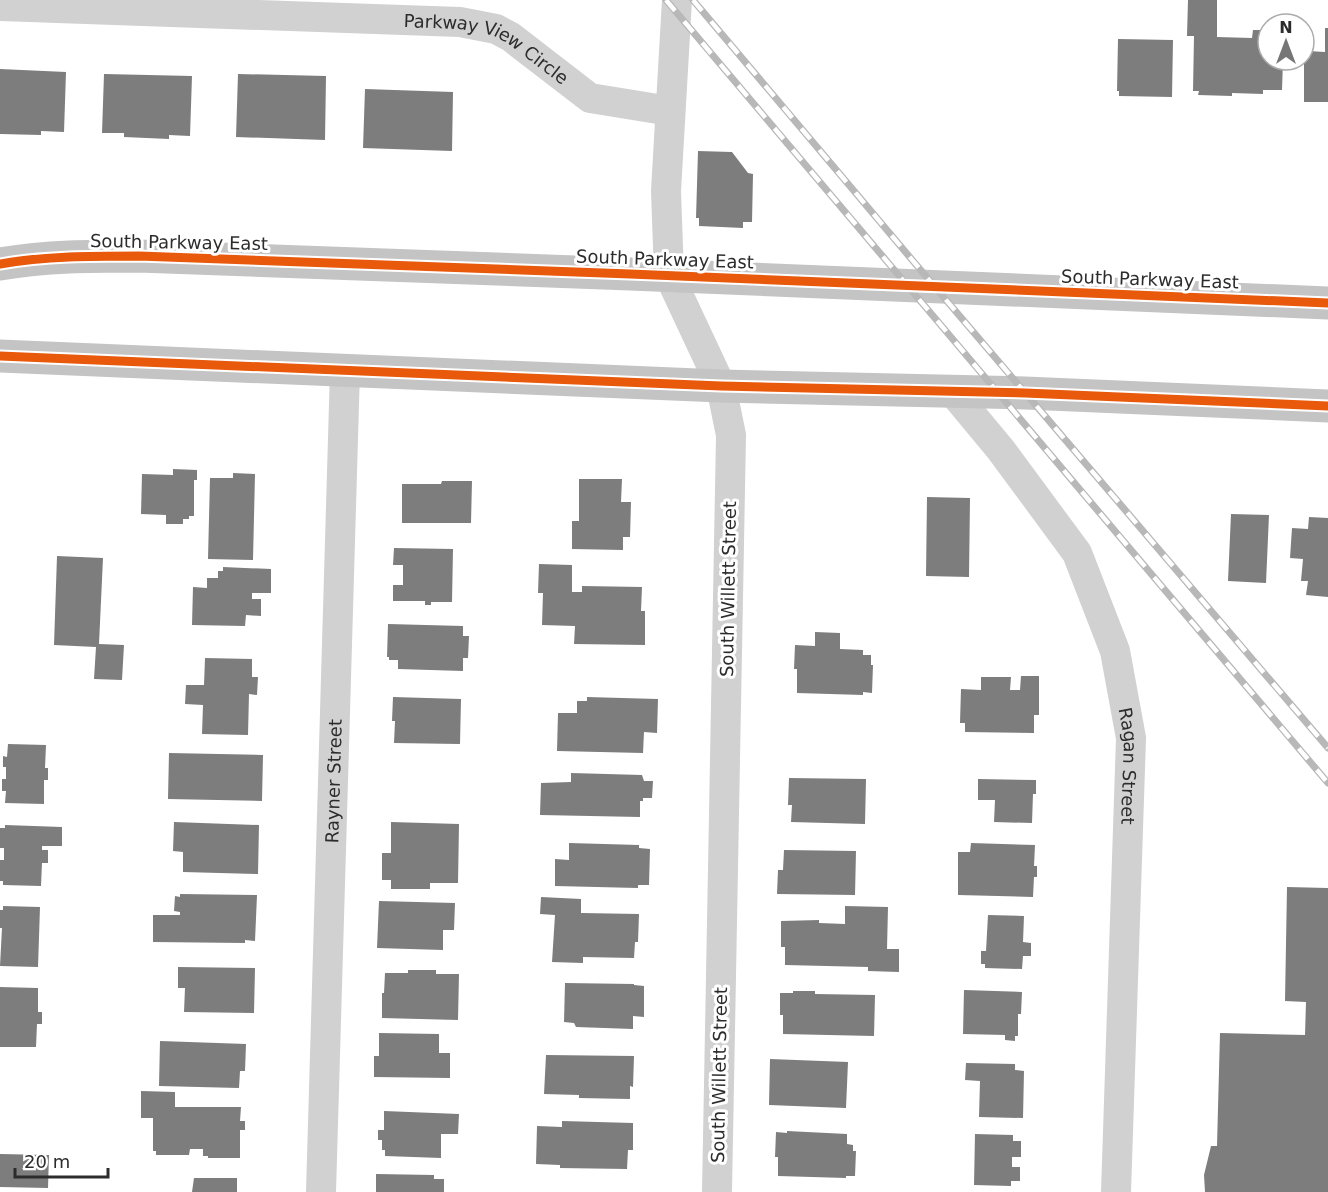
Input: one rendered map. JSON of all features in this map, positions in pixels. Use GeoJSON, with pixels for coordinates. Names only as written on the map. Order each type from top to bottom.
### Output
{"type":"FeatureCollection","features":[{"type":"Feature","properties":{"kind":"main road","name":"South Parkway East"},"geometry":{"type":"LineString","coordinates":[[0,264],[71,256],[139,256],[669,275],[1328,303]]}},
{"type":"Feature","properties":{"kind":"main road"},"geometry":{"type":"LineString","coordinates":[[0,356],[722,386],[1328,406]]}},
{"type":"Feature","properties":{"kind":"street","name":"South Willett Street"},"geometry":{"type":"LineString","coordinates":[[677,0],[666,191],[669,275],[722,386],[731,435],[717,1192]]}},
{"type":"Feature","properties":{"kind":"street","name":"Parkway View Circle"},"geometry":{"type":"LineString","coordinates":[[0,6],[283,8],[481,24],[511,37],[590,98],[670,111]]}},
{"type":"Feature","properties":{"kind":"street","name":"Rayner Street"},"geometry":{"type":"LineString","coordinates":[[321,1192],[345,370]]}},
{"type":"Feature","properties":{"kind":"street","name":"Ragan Street"},"geometry":{"type":"LineString","coordinates":[[952,392],[1001,450],[1077,553],[1115,651],[1131,738],[1116,1192]]}},
{"type":"Feature","properties":{"kind":"building"},"geometry":{"type":"Polygon","coordinates":[[[1188,0],[1217,0],[1217,37],[1252,38],[1253,30],[1256,30],[1256,72],[1283,72],[1282,90],[1263,90],[1263,94],[1232,93],[1232,96],[1198,95],[1199,91],[1193,91],[1194,36],[1187,36],[1188,0]]]}},
{"type":"Feature","properties":{"kind":"building"},"geometry":{"type":"Polygon","coordinates":[[[1325,28],[1328,28],[1328,102],[1304,102],[1304,72],[1316,72],[1316,51],[1325,52],[1325,28]]]}},
{"type":"Feature","properties":{"kind":"building"},"geometry":{"type":"Polygon","coordinates":[[[1118,39],[1173,40],[1172,97],[1119,96],[1119,91],[1117,91],[1118,39]]]}},
{"type":"Feature","properties":{"kind":"building"},"geometry":{"type":"Polygon","coordinates":[[[0,69],[66,72],[64,132],[41,131],[41,135],[0,134],[0,69]]]}},
{"type":"Feature","properties":{"kind":"building"},"geometry":{"type":"Polygon","coordinates":[[[104,74],[192,76],[190,136],[169,135],[169,139],[124,137],[124,133],[102,133],[104,74]]]}},
{"type":"Feature","properties":{"kind":"building"},"geometry":{"type":"Polygon","coordinates":[[[238,74],[326,76],[325,140],[236,137],[238,74]]]}},
{"type":"Feature","properties":{"kind":"building"},"geometry":{"type":"Polygon","coordinates":[[[365,89],[453,92],[452,151],[363,148],[365,89]]]}},
{"type":"Feature","properties":{"kind":"building"},"geometry":{"type":"Polygon","coordinates":[[[698,151],[732,152],[748,173],[753,174],[752,222],[743,222],[743,228],[699,226],[699,218],[696,218],[698,151]]]}},
{"type":"Feature","properties":{"kind":"building"},"geometry":{"type":"Polygon","coordinates":[[[173,469],[197,470],[197,480],[194,480],[194,516],[183,519],[183,524],[166,524],[166,515],[141,514],[142,474],[173,475],[173,469]]]}},
{"type":"Feature","properties":{"kind":"building"},"geometry":{"type":"Polygon","coordinates":[[[233,473],[255,474],[253,560],[208,559],[210,478],[233,478],[233,473]]]}},
{"type":"Feature","properties":{"kind":"building"},"geometry":{"type":"Polygon","coordinates":[[[579,479],[622,479],[621,502],[631,502],[630,537],[623,537],[623,550],[572,549],[572,521],[579,521],[579,479]]]}},
{"type":"Feature","properties":{"kind":"building"},"geometry":{"type":"Polygon","coordinates":[[[442,481],[472,481],[471,523],[402,523],[402,484],[441,484],[442,481]]]}},
{"type":"Feature","properties":{"kind":"building"},"geometry":{"type":"Polygon","coordinates":[[[927,497],[970,498],[969,577],[926,576],[927,497]]]}},
{"type":"Feature","properties":{"kind":"building"},"geometry":{"type":"Polygon","coordinates":[[[1231,514],[1269,515],[1266,583],[1228,581],[1231,514]]]}},
{"type":"Feature","properties":{"kind":"building"},"geometry":{"type":"Polygon","coordinates":[[[1309,517],[1328,518],[1328,597],[1306,595],[1308,581],[1301,581],[1303,559],[1290,558],[1292,528],[1308,529],[1309,517]]]}},
{"type":"Feature","properties":{"kind":"building"},"geometry":{"type":"Polygon","coordinates":[[[394,548],[453,549],[452,602],[431,602],[431,605],[425,605],[425,601],[393,601],[393,585],[403,585],[403,565],[393,565],[394,548]]]}},
{"type":"Feature","properties":{"kind":"building"},"geometry":{"type":"Polygon","coordinates":[[[57,556],[103,558],[99,644],[124,645],[122,680],[94,679],[96,647],[54,645],[57,556]]]}},
{"type":"Feature","properties":{"kind":"building"},"geometry":{"type":"Polygon","coordinates":[[[539,564],[572,565],[572,592],[582,592],[582,586],[642,587],[641,611],[645,611],[645,645],[574,644],[575,626],[542,625],[543,593],[538,593],[539,564]]]}},
{"type":"Feature","properties":{"kind":"building"},"geometry":{"type":"Polygon","coordinates":[[[223,567],[271,569],[271,593],[252,593],[252,599],[261,599],[261,616],[246,615],[245,626],[192,625],[193,587],[207,588],[207,578],[218,578],[218,571],[223,571],[223,567]]]}},
{"type":"Feature","properties":{"kind":"building"},"geometry":{"type":"Polygon","coordinates":[[[388,624],[463,626],[463,636],[469,636],[468,658],[463,658],[463,671],[398,669],[398,660],[389,660],[387,657],[388,624]]]}},
{"type":"Feature","properties":{"kind":"building"},"geometry":{"type":"Polygon","coordinates":[[[815,632],[840,633],[840,649],[863,650],[863,655],[871,655],[872,693],[863,692],[863,695],[797,693],[797,669],[794,669],[795,645],[815,646],[815,632]]]}},
{"type":"Feature","properties":{"kind":"building"},"geometry":{"type":"Polygon","coordinates":[[[205,658],[252,659],[252,677],[258,677],[257,695],[249,694],[248,735],[202,734],[203,705],[185,704],[186,685],[204,685],[205,658]]]}},
{"type":"Feature","properties":{"kind":"building"},"geometry":{"type":"Polygon","coordinates":[[[1021,676],[1039,676],[1039,715],[1034,715],[1034,733],[965,732],[965,723],[960,723],[961,689],[981,690],[981,677],[1011,677],[1010,690],[1020,690],[1021,676]]]}},
{"type":"Feature","properties":{"kind":"building"},"geometry":{"type":"Polygon","coordinates":[[[393,697],[461,699],[460,744],[394,743],[393,697]]]}},
{"type":"Feature","properties":{"kind":"building"},"geometry":{"type":"Polygon","coordinates":[[[587,697],[658,699],[657,733],[644,732],[643,753],[557,751],[558,713],[577,713],[577,701],[587,701],[587,697]]]}},
{"type":"Feature","properties":{"kind":"building"},"geometry":{"type":"Polygon","coordinates":[[[8,744],[46,745],[45,768],[48,768],[48,780],[44,780],[44,804],[5,803],[6,791],[2,791],[2,779],[6,779],[6,767],[3,767],[3,756],[7,757],[8,744]]]}},
{"type":"Feature","properties":{"kind":"building"},"geometry":{"type":"Polygon","coordinates":[[[169,753],[263,755],[262,801],[168,799],[169,753]]]}},
{"type":"Feature","properties":{"kind":"building"},"geometry":{"type":"Polygon","coordinates":[[[571,773],[642,775],[644,781],[653,781],[652,798],[643,798],[643,801],[640,801],[640,817],[540,815],[541,783],[571,782],[571,773]]]}},
{"type":"Feature","properties":{"kind":"building"},"geometry":{"type":"Polygon","coordinates":[[[789,778],[866,779],[865,824],[791,822],[792,805],[788,805],[789,778]]]}},
{"type":"Feature","properties":{"kind":"building"},"geometry":{"type":"Polygon","coordinates":[[[978,779],[1036,780],[1032,823],[994,822],[995,800],[978,800],[978,779]]]}},
{"type":"Feature","properties":{"kind":"building"},"geometry":{"type":"Polygon","coordinates":[[[174,822],[259,825],[258,874],[183,872],[183,852],[173,851],[174,822]]]}},
{"type":"Feature","properties":{"kind":"building"},"geometry":{"type":"Polygon","coordinates":[[[391,822],[459,824],[458,883],[430,883],[430,889],[391,889],[391,880],[382,880],[382,853],[391,853],[391,822]]]}},
{"type":"Feature","properties":{"kind":"building"},"geometry":{"type":"Polygon","coordinates":[[[5,825],[62,827],[62,846],[42,846],[42,850],[48,850],[48,863],[42,863],[41,886],[3,885],[3,881],[0,881],[0,860],[4,860],[4,848],[0,848],[0,828],[5,828],[5,825]]]}},
{"type":"Feature","properties":{"kind":"building"},"geometry":{"type":"Polygon","coordinates":[[[569,843],[639,845],[639,848],[650,849],[649,885],[638,885],[638,888],[555,886],[555,859],[569,860],[569,843]]]}},
{"type":"Feature","properties":{"kind":"building"},"geometry":{"type":"Polygon","coordinates":[[[971,843],[1035,845],[1034,866],[1037,866],[1037,877],[1034,877],[1033,897],[958,895],[958,852],[970,852],[971,843]]]}},
{"type":"Feature","properties":{"kind":"building"},"geometry":{"type":"Polygon","coordinates":[[[784,850],[856,851],[855,895],[777,894],[778,870],[783,870],[784,850]]]}},
{"type":"Feature","properties":{"kind":"building"},"geometry":{"type":"Polygon","coordinates":[[[1287,887],[1328,888],[1328,1192],[1205,1192],[1204,1175],[1211,1146],[1217,1146],[1220,1033],[1305,1035],[1306,1002],[1285,1001],[1287,887]]]}},
{"type":"Feature","properties":{"kind":"building"},"geometry":{"type":"Polygon","coordinates":[[[180,894],[257,895],[255,941],[245,940],[245,943],[153,942],[153,915],[180,915],[180,912],[174,911],[175,896],[180,897],[180,894]]]}},
{"type":"Feature","properties":{"kind":"building"},"geometry":{"type":"Polygon","coordinates":[[[541,897],[581,899],[581,913],[639,914],[638,942],[635,942],[634,958],[583,957],[583,963],[552,962],[555,915],[540,914],[541,897]]]}},
{"type":"Feature","properties":{"kind":"building"},"geometry":{"type":"Polygon","coordinates":[[[379,901],[455,903],[454,930],[443,930],[443,950],[377,948],[379,901]]]}},
{"type":"Feature","properties":{"kind":"building"},"geometry":{"type":"Polygon","coordinates":[[[3,906],[40,907],[38,967],[0,966],[2,928],[0,928],[0,910],[3,910],[3,906]]]}},
{"type":"Feature","properties":{"kind":"building"},"geometry":{"type":"Polygon","coordinates":[[[845,906],[888,907],[887,949],[899,949],[899,972],[868,971],[868,967],[785,965],[785,947],[781,947],[781,921],[819,920],[819,923],[845,924],[845,906]]]}},
{"type":"Feature","properties":{"kind":"building"},"geometry":{"type":"Polygon","coordinates":[[[988,915],[1024,916],[1023,942],[1031,943],[1031,956],[1023,956],[1022,969],[985,968],[985,964],[981,964],[981,951],[986,951],[988,915]]]}},
{"type":"Feature","properties":{"kind":"building"},"geometry":{"type":"Polygon","coordinates":[[[178,967],[255,968],[254,1013],[184,1012],[185,988],[178,988],[178,967]]]}},
{"type":"Feature","properties":{"kind":"building"},"geometry":{"type":"Polygon","coordinates":[[[408,970],[436,970],[436,974],[459,974],[458,1020],[382,1018],[385,973],[408,973],[408,970]]]}},
{"type":"Feature","properties":{"kind":"building"},"geometry":{"type":"Polygon","coordinates":[[[565,983],[644,986],[644,1017],[633,1016],[633,1029],[576,1027],[574,1023],[564,1022],[565,983]]]}},
{"type":"Feature","properties":{"kind":"building"},"geometry":{"type":"Polygon","coordinates":[[[0,987],[38,988],[38,1012],[42,1012],[42,1024],[37,1024],[36,1047],[0,1047],[0,987]]]}},
{"type":"Feature","properties":{"kind":"building"},"geometry":{"type":"Polygon","coordinates":[[[964,990],[1022,992],[1021,1014],[1018,1014],[1018,1036],[1015,1036],[1015,1041],[1005,1040],[1005,1035],[963,1034],[964,990]]]}},
{"type":"Feature","properties":{"kind":"building"},"geometry":{"type":"Polygon","coordinates":[[[793,991],[815,991],[815,994],[875,995],[874,1036],[783,1034],[780,993],[793,993],[793,991]]]}},
{"type":"Feature","properties":{"kind":"building"},"geometry":{"type":"Polygon","coordinates":[[[379,1033],[439,1034],[439,1053],[450,1053],[450,1078],[374,1077],[374,1056],[379,1056],[379,1033]]]}},
{"type":"Feature","properties":{"kind":"building"},"geometry":{"type":"Polygon","coordinates":[[[160,1041],[246,1044],[245,1071],[240,1071],[239,1088],[159,1086],[160,1041]]]}},
{"type":"Feature","properties":{"kind":"building"},"geometry":{"type":"Polygon","coordinates":[[[546,1055],[634,1056],[633,1087],[630,1086],[630,1099],[579,1098],[579,1095],[544,1094],[546,1055]]]}},
{"type":"Feature","properties":{"kind":"building"},"geometry":{"type":"Polygon","coordinates":[[[770,1059],[848,1062],[846,1108],[769,1105],[770,1059]]]}},
{"type":"Feature","properties":{"kind":"building"},"geometry":{"type":"Polygon","coordinates":[[[966,1063],[1015,1064],[1015,1070],[1024,1071],[1023,1118],[979,1117],[980,1081],[965,1080],[966,1063]]]}},
{"type":"Feature","properties":{"kind":"building"},"geometry":{"type":"Polygon","coordinates":[[[141,1091],[175,1092],[175,1107],[241,1107],[240,1121],[245,1121],[245,1130],[240,1130],[240,1158],[208,1158],[208,1156],[203,1156],[203,1149],[190,1149],[189,1155],[156,1155],[156,1151],[153,1151],[153,1118],[141,1118],[141,1091]]]}},
{"type":"Feature","properties":{"kind":"building"},"geometry":{"type":"Polygon","coordinates":[[[384,1111],[459,1114],[458,1134],[441,1134],[441,1158],[385,1156],[385,1150],[382,1150],[382,1140],[378,1140],[378,1130],[384,1130],[384,1111]]]}},
{"type":"Feature","properties":{"kind":"building"},"geometry":{"type":"Polygon","coordinates":[[[562,1121],[633,1123],[633,1150],[628,1150],[627,1169],[560,1168],[560,1165],[536,1164],[537,1126],[562,1127],[562,1121]]]}},
{"type":"Feature","properties":{"kind":"building"},"geometry":{"type":"Polygon","coordinates":[[[787,1131],[847,1134],[847,1144],[853,1145],[853,1151],[856,1151],[855,1176],[846,1176],[846,1178],[778,1176],[778,1157],[775,1157],[776,1132],[787,1133],[787,1131]]]}},
{"type":"Feature","properties":{"kind":"building"},"geometry":{"type":"Polygon","coordinates":[[[975,1134],[1013,1135],[1013,1141],[1021,1141],[1021,1157],[1012,1157],[1012,1167],[1020,1167],[1020,1181],[1011,1181],[1011,1186],[974,1185],[975,1134]]]}},
{"type":"Feature","properties":{"kind":"building"},"geometry":{"type":"Polygon","coordinates":[[[0,1154],[49,1155],[48,1188],[0,1187],[0,1154]]]}},
{"type":"Feature","properties":{"kind":"building"},"geometry":{"type":"Polygon","coordinates":[[[376,1174],[434,1175],[434,1179],[444,1179],[444,1192],[376,1192],[376,1174]]]}},
{"type":"Feature","properties":{"kind":"building"},"geometry":{"type":"Polygon","coordinates":[[[194,1178],[237,1178],[237,1192],[192,1192],[194,1178]]]}},
{"type":"Feature","properties":{"kind":"railway"},"geometry":{"type":"LineString","coordinates":[[666,0],[1328,783]]}},
{"type":"Feature","properties":{"kind":"railway"},"geometry":{"type":"LineString","coordinates":[[693,0],[1328,748]]}},
{"type":"Feature","properties":{"kind":"cycle path"},"geometry":{"type":"LineString","coordinates":[[0,264],[86,256],[139,256],[1328,303]]}},
{"type":"Feature","properties":{"kind":"cycle path"},"geometry":{"type":"LineString","coordinates":[[0,356],[721,386],[1025,393],[1328,406]]}}]}
